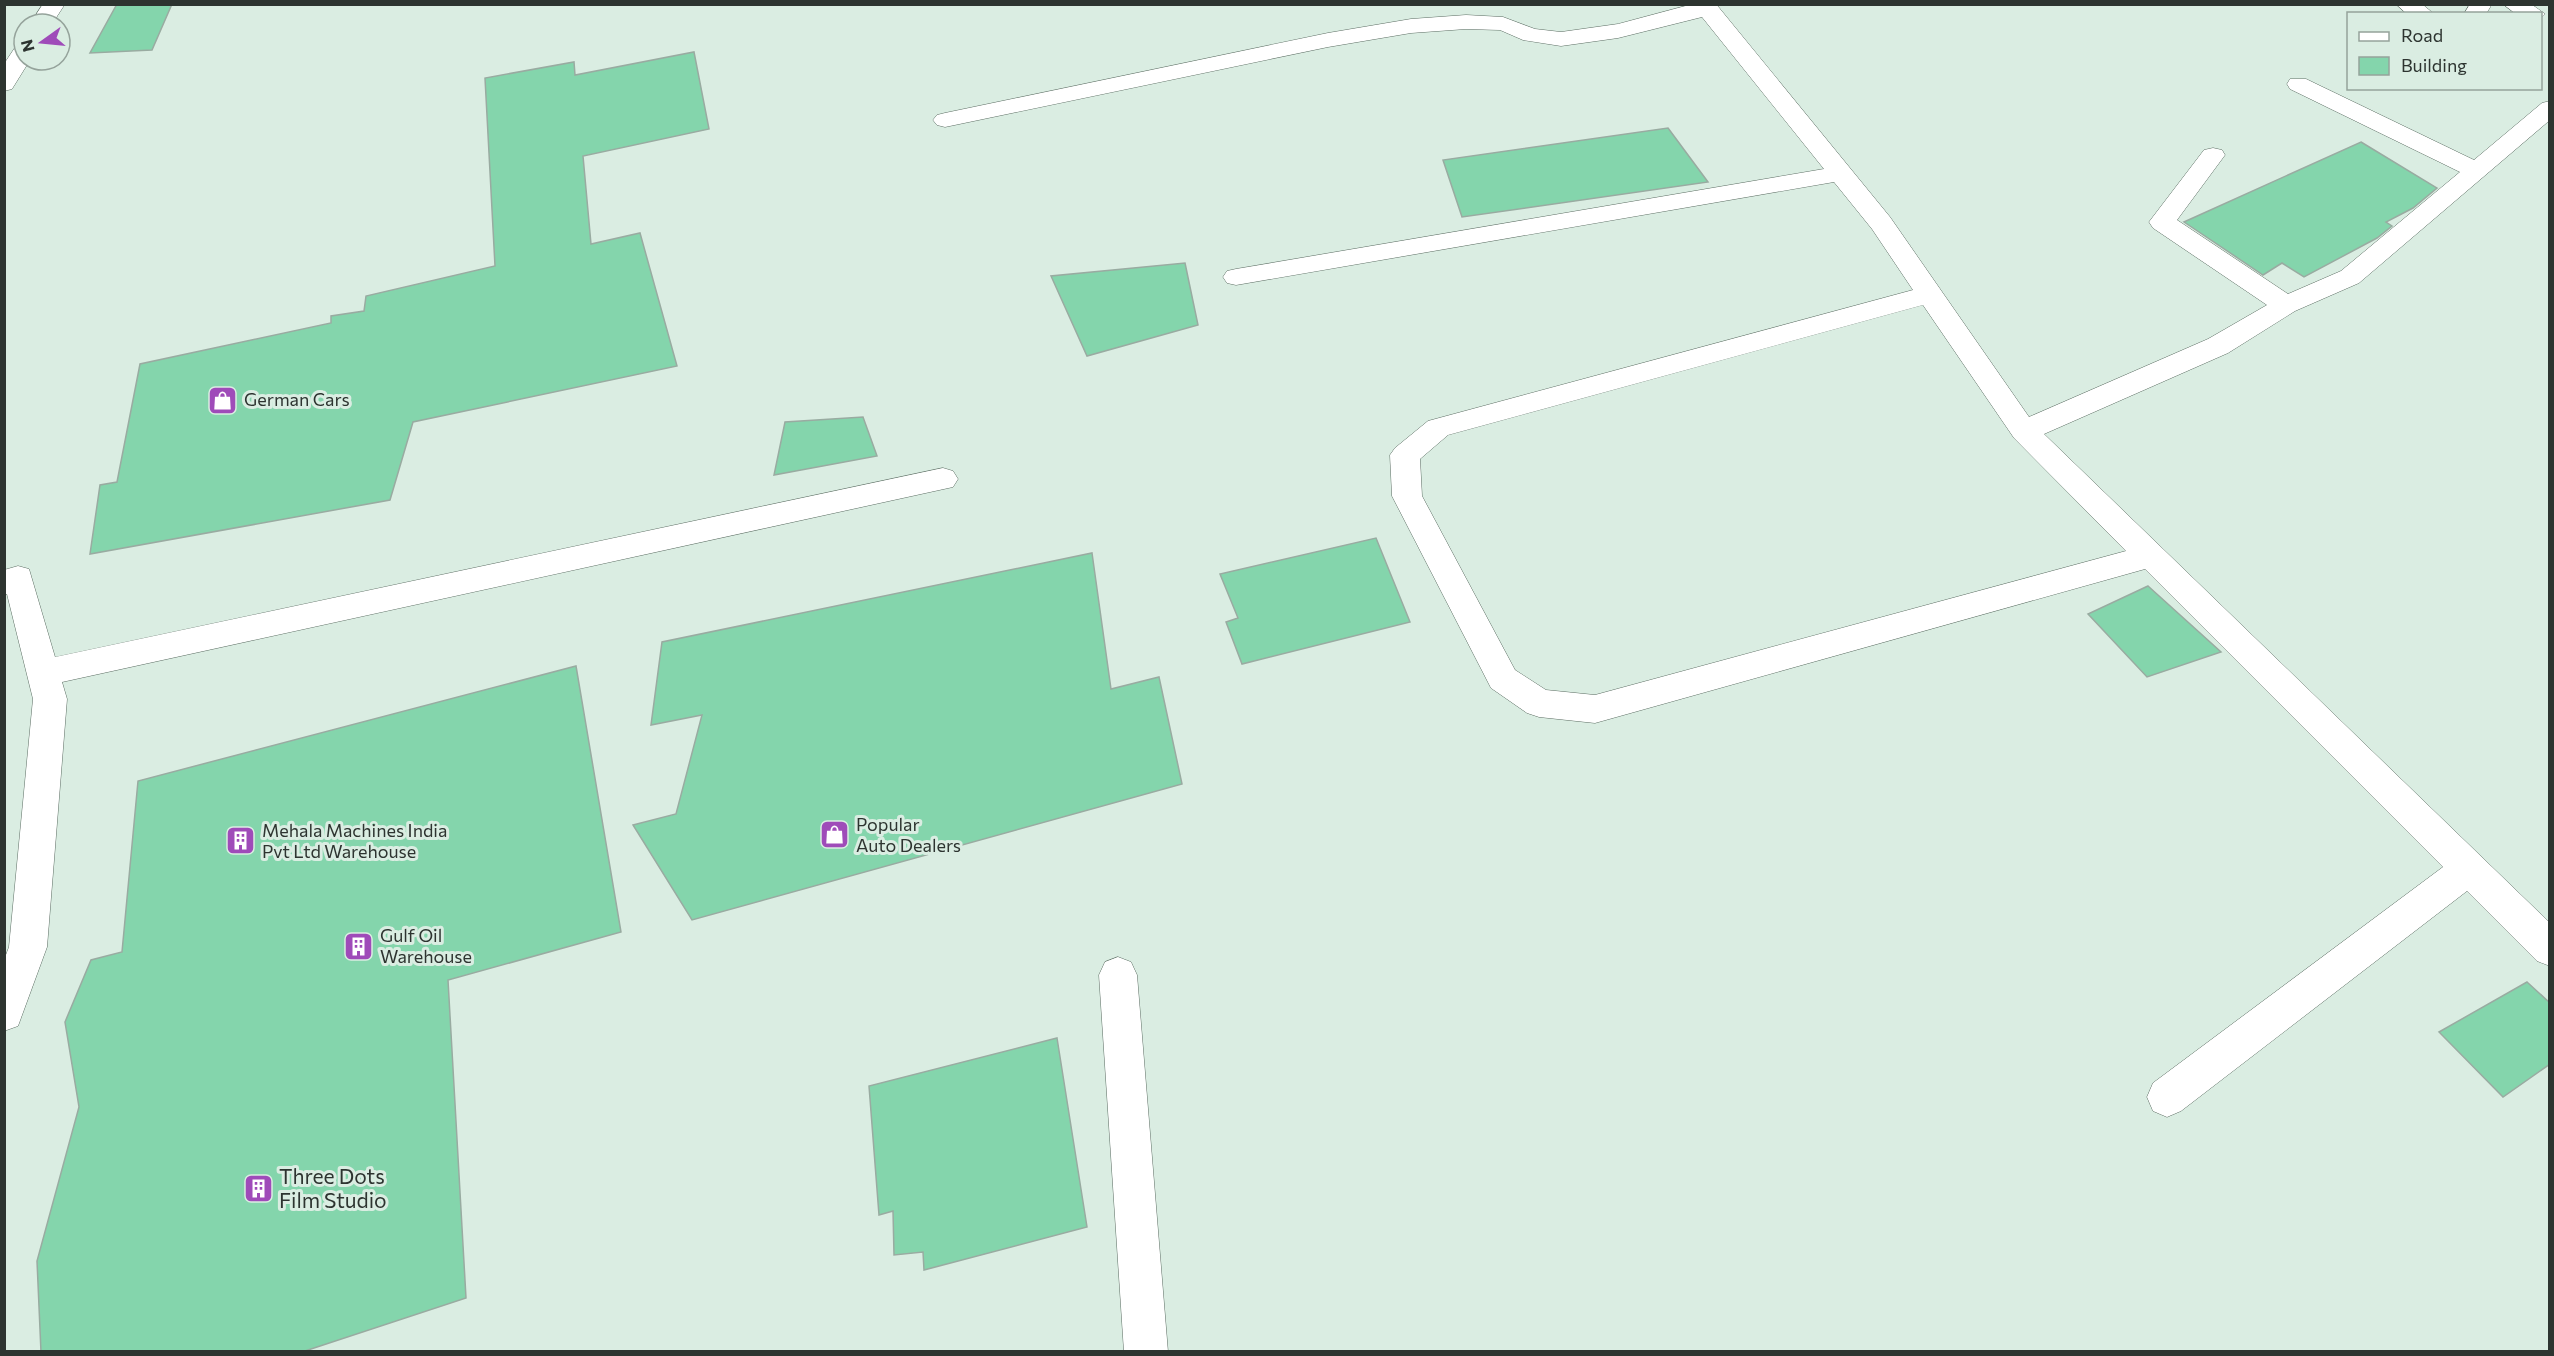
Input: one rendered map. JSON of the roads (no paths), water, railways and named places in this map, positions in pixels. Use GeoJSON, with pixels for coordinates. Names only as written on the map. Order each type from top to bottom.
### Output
{"type":"FeatureCollection","features":[{"type":"Feature","properties":{"kind":"street"},"geometry":{"type":"LineString","coordinates":[[2406,4],[2420,12]]}},
{"type":"Feature","properties":{"kind":"street"},"geometry":{"type":"LineString","coordinates":[[2513,4],[2530,12]]}},
{"type":"Feature","properties":{"kind":"street"},"geometry":{"type":"LineString","coordinates":[[945,120],[1329,40],[1411,26],[1466,22],[1503,24],[1530,35],[1561,39],[1618,31],[1705,7],[1881,223],[2024,431],[2550,950]]}},
{"type":"Feature","properties":{"kind":"street"},"geometry":{"type":"LineString","coordinates":[[4,84],[12,71]]}},
{"type":"Feature","properties":{"kind":"street"},"geometry":{"type":"LineString","coordinates":[[2298,84],[2476,170]]}},
{"type":"Feature","properties":{"kind":"street"},"geometry":{"type":"LineString","coordinates":[[2024,431],[2218,346],[2286,305],[2350,277],[2550,108]]}},
{"type":"Feature","properties":{"kind":"street"},"geometry":{"type":"LineString","coordinates":[[2213,156],[2162,222],[2286,305]]}},
{"type":"Feature","properties":{"kind":"street"},"geometry":{"type":"LineString","coordinates":[[1236,277],[1841,173]]}},
{"type":"Feature","properties":{"kind":"street"},"geometry":{"type":"LineString","coordinates":[[1930,294],[1438,428],[1405,455],[1407,496],[1503,679],[1539,703],[1595,709],[2151,556]]}},
{"type":"Feature","properties":{"kind":"street"},"geometry":{"type":"LineString","coordinates":[[42,673],[943,478]]}},
{"type":"Feature","properties":{"kind":"street"},"geometry":{"type":"LineString","coordinates":[[4,583],[18,578],[50,699],[28,947],[4,1013]]}},
{"type":"Feature","properties":{"kind":"street"},"geometry":{"type":"LineString","coordinates":[[2167,1097],[2468,869]]}},
{"type":"Feature","properties":{"kind":"street"},"geometry":{"type":"LineString","coordinates":[[1118,975],[1146,1352]]}},
{"type":"Feature","properties":{"kind":"place","name":"German Cars"},"geometry":{"type":"Point","coordinates":[223,400]}},
{"type":"Feature","properties":{"kind":"place","name":"Popular Auto Dealers"},"geometry":{"type":"Point","coordinates":[835,835]}},
{"type":"Feature","properties":{"kind":"place","name":"Mehala Machines India Pvt Ltd Warehouse"},"geometry":{"type":"Point","coordinates":[241,841]}},
{"type":"Feature","properties":{"kind":"place","name":"Gulf Oil Warehouse"},"geometry":{"type":"Point","coordinates":[359,946]}},
{"type":"Feature","properties":{"kind":"place","name":"Three Dots Film Studio"},"geometry":{"type":"Point","coordinates":[258,1189]}}]}
